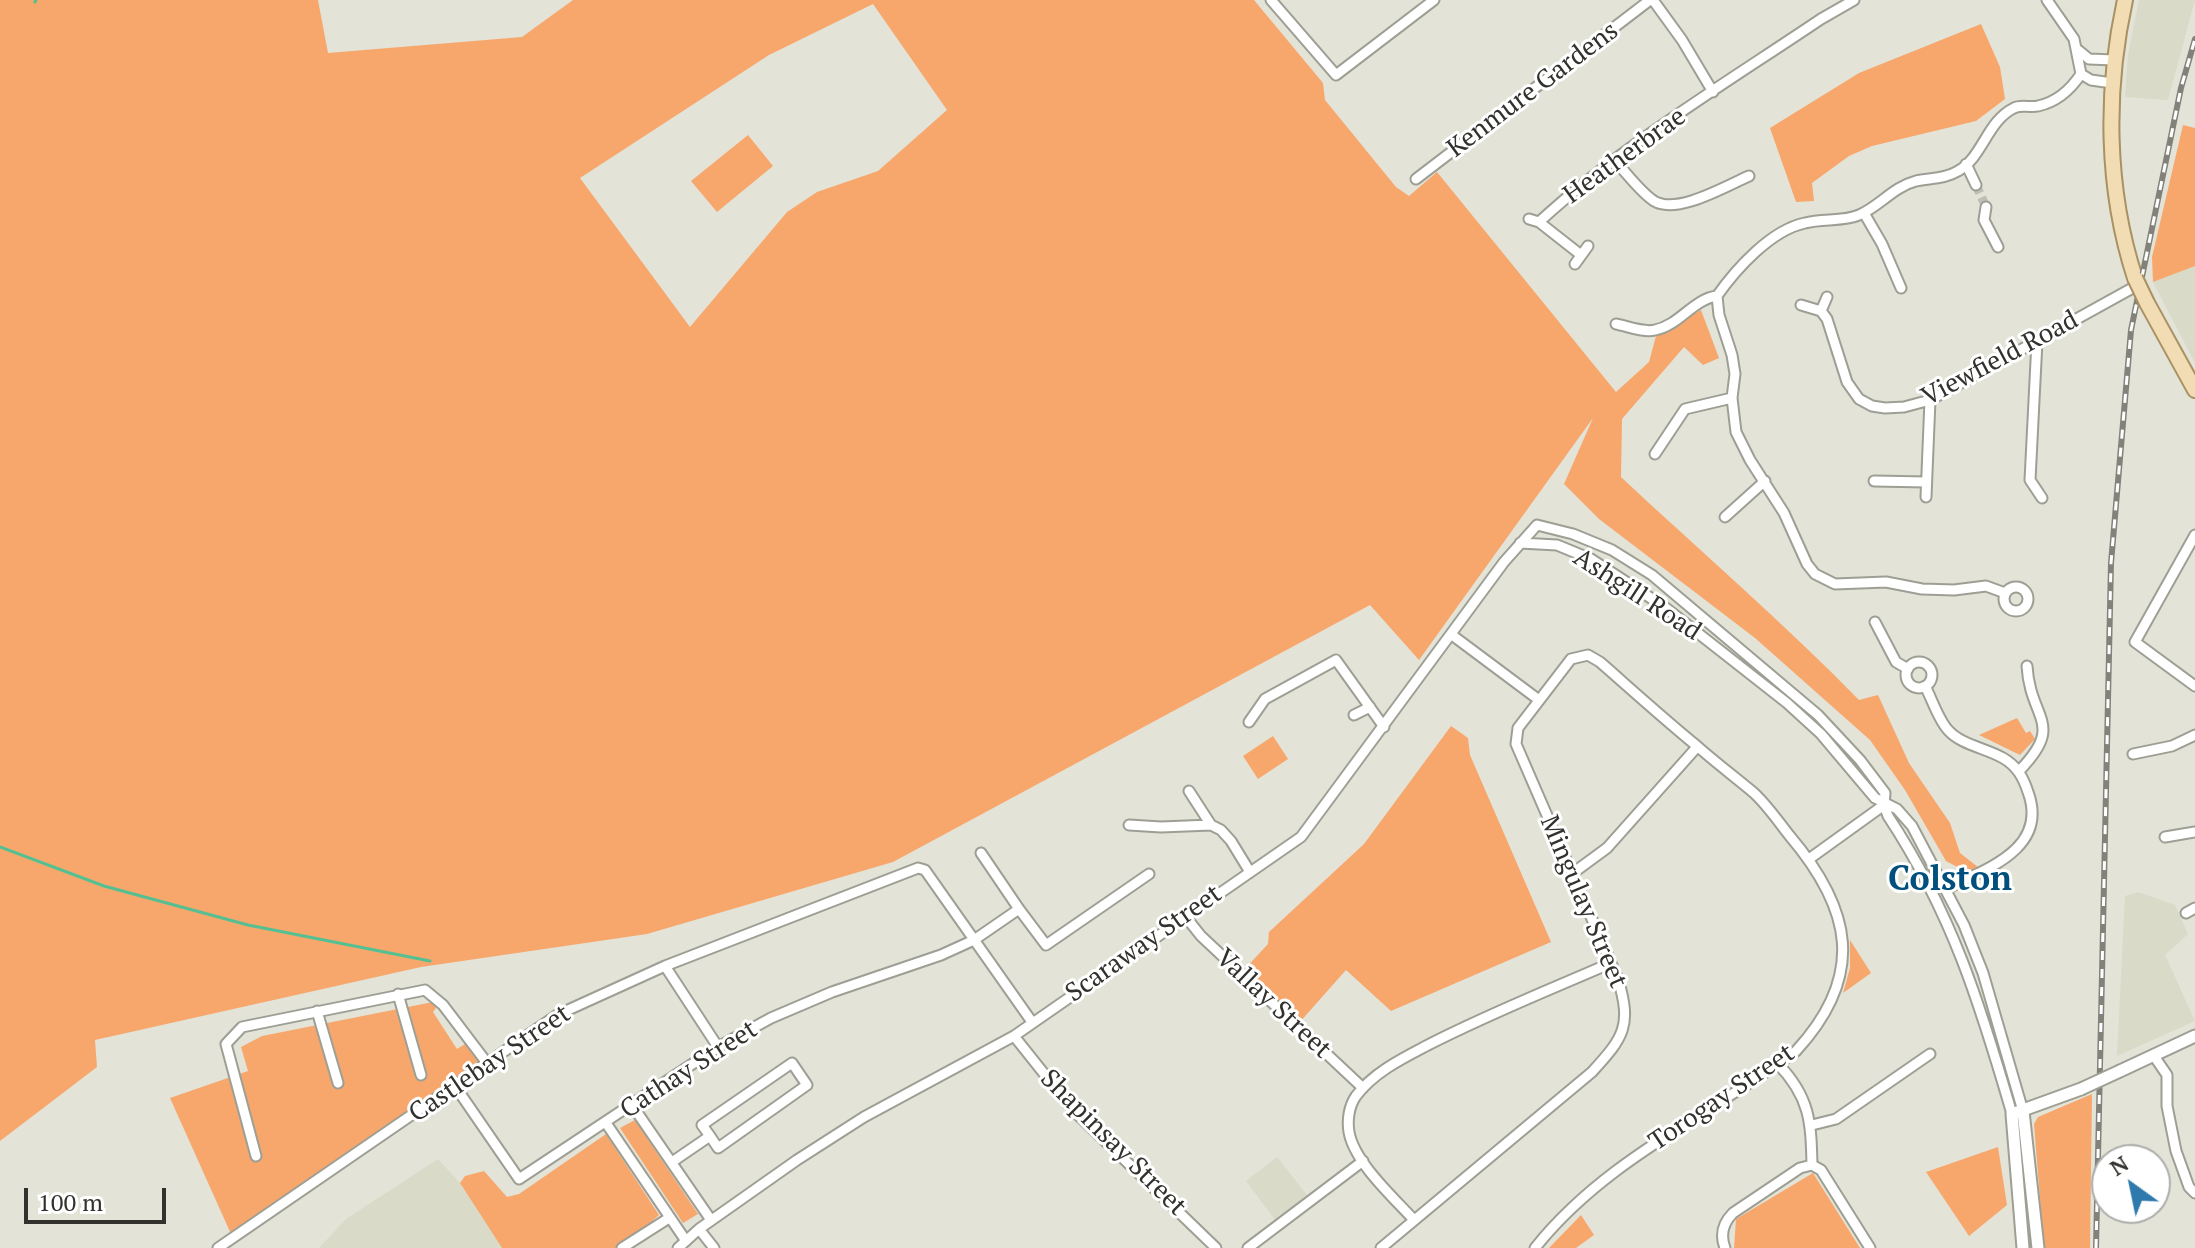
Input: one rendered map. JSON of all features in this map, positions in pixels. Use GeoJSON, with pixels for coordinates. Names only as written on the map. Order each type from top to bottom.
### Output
{"type":"FeatureCollection","features":[{"type":"Feature","properties":{"kind":"main road"},"geometry":{"type":"LineString","coordinates":[[2125,0],[2112,83],[2115,195],[2136,284],[2195,390]]}},
{"type":"Feature","properties":{"kind":"street"},"geometry":{"type":"LineString","coordinates":[[1271,0],[1336,75],[1434,0]]}},
{"type":"Feature","properties":{"kind":"street"},"geometry":{"type":"LineString","coordinates":[[1652,0],[1682,40],[1713,92]]}},
{"type":"Feature","properties":{"kind":"street","name":"Kenmure Gardens"},"geometry":{"type":"LineString","coordinates":[[1416,179],[1652,0]]}},
{"type":"Feature","properties":{"kind":"street","name":"Heatherbrae"},"geometry":{"type":"LineString","coordinates":[[1588,246],[1578,260],[1534,221],[1614,160],[1854,0]]}},
{"type":"Feature","properties":{"kind":"street"},"geometry":{"type":"LineString","coordinates":[[2005,593],[1986,586],[1954,590],[1922,589],[1886,582],[1835,584],[1824,580],[1807,564],[1784,513],[1736,432],[1732,398],[1735,374],[1717,296],[1732,275],[1778,236],[1801,223],[1851,218],[1864,213],[1895,189],[1959,171],[1996,122],[2016,106],[2038,106],[2061,96],[2081,74],[2078,50],[2066,25],[2047,0]]}},
{"type":"Feature","properties":{"kind":"street"},"geometry":{"type":"LineString","coordinates":[[2078,50],[2089,59],[2114,60]]}},
{"type":"Feature","properties":{"kind":"street"},"geometry":{"type":"LineString","coordinates":[[2081,74],[2091,80],[2112,83]]}},
{"type":"Feature","properties":{"kind":"street"},"geometry":{"type":"LineString","coordinates":[[1614,160],[1653,200],[1667,206],[1681,205],[1743,176]]}},
{"type":"Feature","properties":{"kind":"street"},"geometry":{"type":"LineString","coordinates":[[1966,164],[1976,185]]}},
{"type":"Feature","properties":{"kind":"street"},"geometry":{"type":"LineString","coordinates":[[1986,207],[1984,220],[1998,247]]}},
{"type":"Feature","properties":{"kind":"street"},"geometry":{"type":"LineString","coordinates":[[1864,213],[1882,244],[1901,288]]}},
{"type":"Feature","properties":{"kind":"street","name":"Viewfield Road"},"geometry":{"type":"LineString","coordinates":[[1821,311],[1830,324],[1847,382],[1859,399],[1885,408],[1930,400],[2136,284]]}},
{"type":"Feature","properties":{"kind":"street"},"geometry":{"type":"LineString","coordinates":[[1616,324],[1653,331],[1676,321],[1706,297],[1717,296]]}},
{"type":"Feature","properties":{"kind":"street"},"geometry":{"type":"LineString","coordinates":[[1801,305],[1821,311],[1827,297]]}},
{"type":"Feature","properties":{"kind":"street"},"geometry":{"type":"LineString","coordinates":[[2037,341],[2030,480],[2042,498]]}},
{"type":"Feature","properties":{"kind":"street"},"geometry":{"type":"LineString","coordinates":[[1655,454],[1685,409],[1732,398]]}},
{"type":"Feature","properties":{"kind":"street"},"geometry":{"type":"LineString","coordinates":[[1926,497],[1930,400]]}},
{"type":"Feature","properties":{"kind":"street"},"geometry":{"type":"LineString","coordinates":[[2019,489],[2030,480]]}},
{"type":"Feature","properties":{"kind":"street"},"geometry":{"type":"LineString","coordinates":[[1725,517],[1765,481]]}},
{"type":"Feature","properties":{"kind":"street"},"geometry":{"type":"LineString","coordinates":[[1874,481],[1926,482]]}},
{"type":"Feature","properties":{"kind":"street","name":"Ashgill Road"},"geometry":{"type":"LineString","coordinates":[[1520,543],[1537,525],[1573,534],[1612,550],[1652,575],[1818,715],[1885,793],[1884,805],[1888,816],[1934,894],[1960,950],[2017,1112],[2017,1203],[2023,1248]]}},
{"type":"Feature","properties":{"kind":"street"},"geometry":{"type":"LineString","coordinates":[[2195,535],[2135,642],[2195,686]]}},
{"type":"Feature","properties":{"kind":"street","name":"Scaraway Street"},"geometry":{"type":"LineString","coordinates":[[682,1245],[711,1220],[864,1117],[1014,1036],[1307,831],[1520,543]]}},
{"type":"Feature","properties":{"kind":"street","name":"Ashgill Road"},"geometry":{"type":"LineString","coordinates":[[1520,543],[1557,545],[1591,559],[1666,608],[1787,703],[1821,734],[1875,798],[1897,809],[1912,826],[1964,925],[1983,973],[2017,1112],[2038,1248]]}},
{"type":"Feature","properties":{"kind":"street"},"geometry":{"type":"LineString","coordinates":[[1875,622],[1896,662],[1908,669]]}},
{"type":"Feature","properties":{"kind":"street"},"geometry":{"type":"LineString","coordinates":[[1452,635],[1539,700]]}},
{"type":"Feature","properties":{"kind":"street","name":"Torogay Street"},"geometry":{"type":"LineString","coordinates":[[1535,1248],[1555,1223],[1622,1164],[1796,1051],[1833,1001],[1843,963],[1844,945],[1839,918],[1821,877],[1756,795],[1600,662],[1588,655],[1571,659],[1539,700]]}},
{"type":"Feature","properties":{"kind":"street"},"geometry":{"type":"LineString","coordinates":[[1249,722],[1265,699],[1336,660],[1384,727]]}},
{"type":"Feature","properties":{"kind":"street"},"geometry":{"type":"LineString","coordinates":[[1918,662],[1929,667],[1932,675],[1925,686],[1911,684],[1907,677],[1908,669],[1918,662]]}},
{"type":"Feature","properties":{"kind":"street"},"geometry":{"type":"LineString","coordinates":[[2019,771],[2036,754],[2044,735],[2040,713],[2028,687],[2027,666]]}},
{"type":"Feature","properties":{"kind":"street"},"geometry":{"type":"LineString","coordinates":[[1925,686],[1946,729],[1956,737],[2002,757],[2019,771],[2032,802],[2029,828],[2024,842],[2015,852],[1946,889]]}},
{"type":"Feature","properties":{"kind":"street","name":"Mingulay Street"},"geometry":{"type":"LineString","coordinates":[[1381,1248],[1592,1072],[1612,1050],[1624,1027],[1626,1006],[1611,963],[1516,744],[1518,728],[1539,700]]}},
{"type":"Feature","properties":{"kind":"street"},"geometry":{"type":"LineString","coordinates":[[1354,715],[1370,707]]}},
{"type":"Feature","properties":{"kind":"street"},"geometry":{"type":"LineString","coordinates":[[2133,754],[2172,746],[2195,735]]}},
{"type":"Feature","properties":{"kind":"street"},"geometry":{"type":"LineString","coordinates":[[1573,873],[1607,848],[1697,747]]}},
{"type":"Feature","properties":{"kind":"street"},"geometry":{"type":"LineString","coordinates":[[1189,791],[1211,825]]}},
{"type":"Feature","properties":{"kind":"street"},"geometry":{"type":"LineString","coordinates":[[1809,859],[1884,805]]}},
{"type":"Feature","properties":{"kind":"street"},"geometry":{"type":"LineString","coordinates":[[1129,825],[1211,825],[1231,841],[1250,872]]}},
{"type":"Feature","properties":{"kind":"street"},"geometry":{"type":"LineString","coordinates":[[2165,837],[2195,832]]}},
{"type":"Feature","properties":{"kind":"street"},"geometry":{"type":"LineString","coordinates":[[981,853],[1046,945],[1149,874]]}},
{"type":"Feature","properties":{"kind":"street","name":"Castlebay Street"},"geometry":{"type":"LineString","coordinates":[[218,1248],[557,1015],[665,966],[918,868],[925,870],[974,940]]}},
{"type":"Feature","properties":{"kind":"street","name":"Cathay Street"},"geometry":{"type":"LineString","coordinates":[[455,1086],[519,1179],[718,1047],[771,1018],[832,992],[941,955],[974,940],[1019,909]]}},
{"type":"Feature","properties":{"kind":"street","name":"Vallay Street"},"geometry":{"type":"LineString","coordinates":[[1185,916],[1201,936],[1363,1088]]}},
{"type":"Feature","properties":{"kind":"street"},"geometry":{"type":"LineString","coordinates":[[974,940],[1032,1022]]}},
{"type":"Feature","properties":{"kind":"street"},"geometry":{"type":"LineString","coordinates":[[1414,1220],[1363,1161],[1349,1133],[1349,1110],[1355,1097],[1390,1065],[1463,1026],[1611,963]]}},
{"type":"Feature","properties":{"kind":"street"},"geometry":{"type":"LineString","coordinates":[[665,966],[718,1047]]}},
{"type":"Feature","properties":{"kind":"street"},"geometry":{"type":"LineString","coordinates":[[256,1156],[226,1044],[242,1027],[425,990],[443,1005],[487,1063]]}},
{"type":"Feature","properties":{"kind":"street"},"geometry":{"type":"LineString","coordinates":[[398,994],[421,1075]]}},
{"type":"Feature","properties":{"kind":"street"},"geometry":{"type":"LineString","coordinates":[[317,1011],[338,1083]]}},
{"type":"Feature","properties":{"kind":"street","name":"Shapinsay Street"},"geometry":{"type":"LineString","coordinates":[[1014,1036],[1073,1110],[1216,1248]]}},
{"type":"Feature","properties":{"kind":"street"},"geometry":{"type":"LineString","coordinates":[[2017,1112],[2081,1089],[2195,1036]]}},
{"type":"Feature","properties":{"kind":"street"},"geometry":{"type":"LineString","coordinates":[[1812,1125],[1836,1119],[1930,1054]]}},
{"type":"Feature","properties":{"kind":"street"},"geometry":{"type":"LineString","coordinates":[[2154,1056],[2167,1075],[2167,1106],[2176,1151],[2189,1187],[2195,1193]]}},
{"type":"Feature","properties":{"kind":"street"},"geometry":{"type":"LineString","coordinates":[[792,1063],[807,1085],[718,1148],[710,1136],[702,1125],[792,1063]]}},
{"type":"Feature","properties":{"kind":"street"},"geometry":{"type":"LineString","coordinates":[[1778,1064],[1801,1091],[1812,1125],[1812,1165]]}},
{"type":"Feature","properties":{"kind":"street"},"geometry":{"type":"LineString","coordinates":[[632,1105],[711,1220]]}},
{"type":"Feature","properties":{"kind":"street"},"geometry":{"type":"LineString","coordinates":[[606,1123],[669,1218],[682,1245]]}},
{"type":"Feature","properties":{"kind":"street"},"geometry":{"type":"LineString","coordinates":[[672,1162],[710,1136]]}},
{"type":"Feature","properties":{"kind":"street"},"geometry":{"type":"LineString","coordinates":[[1248,1248],[1363,1161]]}},
{"type":"Feature","properties":{"kind":"street"},"geometry":{"type":"LineString","coordinates":[[1725,1248],[1723,1228],[1733,1213],[1800,1168],[1812,1165],[1821,1170],[1870,1248]]}},
{"type":"Feature","properties":{"kind":"street"},"geometry":{"type":"LineString","coordinates":[[622,1248],[669,1218]]}},
{"type":"Feature","properties":{"kind":"street"},"geometry":{"type":"LineString","coordinates":[[699,1229],[714,1248]]}},
{"type":"Feature","properties":{"kind":"shaded area"},"geometry":{"type":"Polygon","coordinates":[[[0,0],[318,0],[328,53],[522,37],[573,0],[1254,0],[1323,83],[1325,100],[1396,187],[1409,196],[1437,172],[1616,392],[1649,362],[1656,336],[1701,310],[1719,358],[1703,365],[1684,347],[1622,419],[1621,477],[1859,700],[1878,695],[1909,763],[1950,823],[1960,853],[1978,867],[1967,872],[1946,861],[1905,790],[1870,740],[1755,638],[1599,519],[1564,484],[1593,418],[1419,660],[1370,605],[893,862],[647,934],[421,967],[95,1040],[97,1067],[0,1141],[0,0]],[[873,4],[769,55],[580,178],[690,327],[787,212],[817,192],[878,171],[947,110],[873,4]]]}},
{"type":"Feature","properties":{"kind":"shaded area"},"geometry":{"type":"Polygon","coordinates":[[[2139,0],[2195,0],[2168,100],[2125,97],[2128,55],[2139,0]]]}},
{"type":"Feature","properties":{"kind":"shaded area"},"geometry":{"type":"Polygon","coordinates":[[[1981,24],[2000,67],[2005,99],[1976,121],[1872,146],[1849,156],[1812,183],[1814,201],[1796,202],[1770,128],[1859,73],[1981,24]]]}},
{"type":"Feature","properties":{"kind":"shaded area"},"geometry":{"type":"Polygon","coordinates":[[[2183,125],[2195,128],[2195,266],[2153,282],[2152,257],[2183,125]]]}},
{"type":"Feature","properties":{"kind":"shaded area"},"geometry":{"type":"Polygon","coordinates":[[[748,135],[773,166],[717,212],[691,181],[748,135]]]}},
{"type":"Feature","properties":{"kind":"shaded area"},"geometry":{"type":"Polygon","coordinates":[[[2195,266],[2195,363],[2153,282],[2195,266]]]}},
{"type":"Feature","properties":{"kind":"shaded area"},"geometry":{"type":"Polygon","coordinates":[[[2017,718],[2026,733],[2030,731],[2035,739],[2020,755],[1979,735],[2017,718]]]}},
{"type":"Feature","properties":{"kind":"shaded area"},"geometry":{"type":"Polygon","coordinates":[[[1451,726],[1468,738],[1470,755],[1551,942],[1391,1011],[1346,970],[1299,1023],[1243,971],[1268,944],[1269,932],[1364,844],[1451,726]]]}},
{"type":"Feature","properties":{"kind":"shaded area"},"geometry":{"type":"Polygon","coordinates":[[[1273,736],[1288,759],[1258,779],[1243,756],[1273,736]]]}},
{"type":"Feature","properties":{"kind":"shaded area"},"geometry":{"type":"Polygon","coordinates":[[[2138,892],[2175,905],[2188,934],[2165,955],[2195,1021],[2117,1056],[2125,896],[2138,892]]]}},
{"type":"Feature","properties":{"kind":"shaded area"},"geometry":{"type":"Polygon","coordinates":[[[1850,940],[1871,973],[1843,993],[1850,968],[1850,940]]]}},
{"type":"Feature","properties":{"kind":"shaded area"},"geometry":{"type":"Polygon","coordinates":[[[433,1002],[436,1008],[433,1012],[457,1049],[465,1044],[478,1061],[231,1234],[170,1098],[248,1071],[241,1047],[262,1036],[433,1002]]]}},
{"type":"Feature","properties":{"kind":"shaded area"},"geometry":{"type":"Polygon","coordinates":[[[2092,1094],[2090,1248],[2044,1248],[2034,1124],[2038,1117],[2092,1094]]]}},
{"type":"Feature","properties":{"kind":"shaded area"},"geometry":{"type":"Polygon","coordinates":[[[635,1120],[698,1214],[683,1223],[620,1128],[635,1120]]]}},
{"type":"Feature","properties":{"kind":"shaded area"},"geometry":{"type":"Polygon","coordinates":[[[606,1134],[659,1215],[622,1248],[502,1248],[460,1183],[465,1176],[484,1171],[507,1197],[519,1194],[606,1134]]]}},
{"type":"Feature","properties":{"kind":"shaded area"},"geometry":{"type":"Polygon","coordinates":[[[1998,1147],[2007,1205],[1969,1236],[1926,1172],[1998,1147]]]}},
{"type":"Feature","properties":{"kind":"shaded area"},"geometry":{"type":"Polygon","coordinates":[[[1277,1157],[1307,1195],[1275,1220],[1246,1181],[1277,1157]]]}},
{"type":"Feature","properties":{"kind":"shaded area"},"geometry":{"type":"Polygon","coordinates":[[[438,1159],[460,1183],[502,1248],[319,1248],[346,1219],[438,1159]]]}},
{"type":"Feature","properties":{"kind":"shaded area"},"geometry":{"type":"Polygon","coordinates":[[[1813,1173],[1860,1248],[1734,1248],[1736,1219],[1813,1173]]]}},
{"type":"Feature","properties":{"kind":"shaded area"},"geometry":{"type":"Polygon","coordinates":[[[1581,1215],[1594,1235],[1576,1248],[1549,1248],[1581,1215]]]}},
{"type":"Feature","properties":{"kind":"waterway"},"geometry":{"type":"LineString","coordinates":[[0,847],[104,886],[248,925],[430,961]]}},
{"type":"Feature","properties":{"kind":"tunnel"},"geometry":{"type":"LineString","coordinates":[[1976,185],[1986,207]]}},
{"type":"Feature","properties":{"kind":"railway"},"geometry":{"type":"LineString","coordinates":[[2096,1248],[2111,563],[2131,330],[2181,88],[2195,39]]}},
{"type":"Feature","properties":{"kind":"district","name":"Colston"},"geometry":{"type":"Point","coordinates":[1950,880]}}]}
